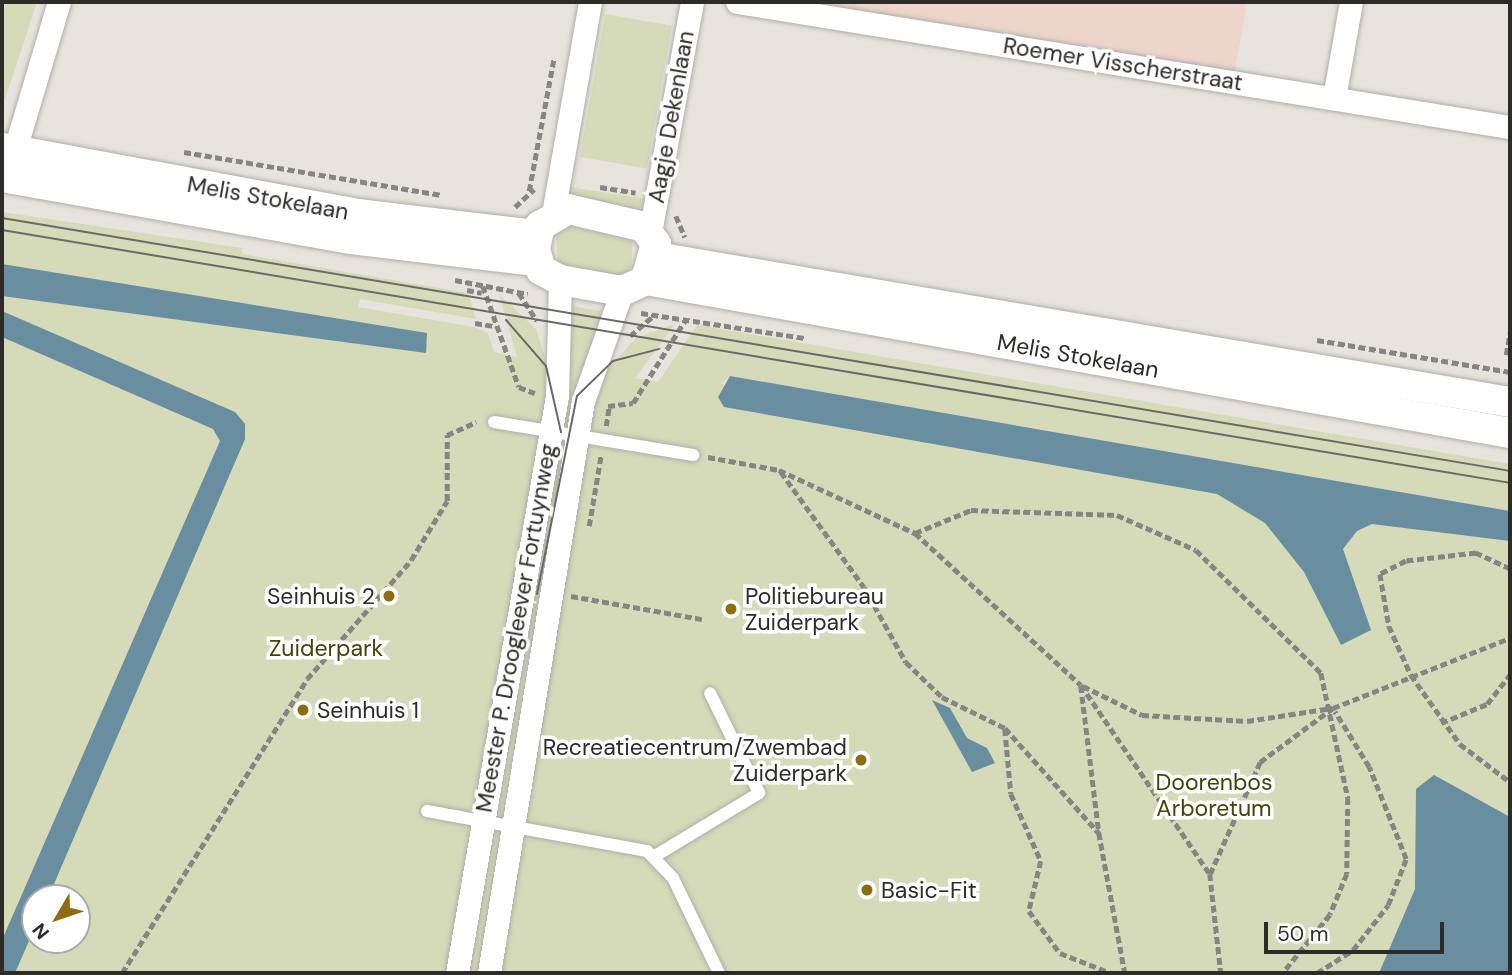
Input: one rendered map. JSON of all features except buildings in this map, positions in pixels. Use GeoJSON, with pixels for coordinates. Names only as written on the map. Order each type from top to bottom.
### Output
{"type":"FeatureCollection","features":[{"type":"Feature","properties":{"kind":"street"},"geometry":{"type":"LineString","coordinates":[[6,164],[60,2]]}},
{"type":"Feature","properties":{"kind":"street"},"geometry":{"type":"LineString","coordinates":[[590,2],[542,237],[560,281],[643,265]]}},
{"type":"Feature","properties":{"kind":"street","name":"Aagje Dekenlaan"},"geometry":{"type":"LineString","coordinates":[[643,265],[692,2]]}},
{"type":"Feature","properties":{"kind":"street","name":"Roemer Visscherstraat"},"geometry":{"type":"LineString","coordinates":[[737,2],[1510,127]]}},
{"type":"Feature","properties":{"kind":"street"},"geometry":{"type":"LineString","coordinates":[[1334,99],[1351,2]]}},
{"type":"Feature","properties":{"kind":"street","name":"Melis Stokelaan"},"geometry":{"type":"LineString","coordinates":[[6,164],[357,214],[542,237],[568,209],[636,222],[643,265]]}},
{"type":"Feature","properties":{"kind":"street","name":"Melis Stokelaan"},"geometry":{"type":"LineString","coordinates":[[643,265],[1510,402]]}},
{"type":"Feature","properties":{"kind":"street","name":"Melis Stokelaan"},"geometry":{"type":"LineString","coordinates":[[643,265],[1510,433]]}},
{"type":"Feature","properties":{"kind":"street","name":"Meester P. Droogleever Fortuynweg"},"geometry":{"type":"LineString","coordinates":[[489,973],[555,593],[583,401],[643,265]]}},
{"type":"Feature","properties":{"kind":"street","name":"Meester P. Droogleever Fortuynweg"},"geometry":{"type":"LineString","coordinates":[[457,973],[551,432],[546,394],[560,281]]}},
{"type":"Feature","properties":{"kind":"lane"},"geometry":{"type":"LineString","coordinates":[[494,422],[693,454]]}},
{"type":"Feature","properties":{"kind":"lane"},"geometry":{"type":"LineString","coordinates":[[654,856],[759,793],[710,692]]}},
{"type":"Feature","properties":{"kind":"lane"},"geometry":{"type":"LineString","coordinates":[[427,811],[654,856],[673,878],[719,973]]}},
{"type":"Feature","properties":{"kind":"path"},"geometry":{"type":"LineString","coordinates":[[529,191],[557,42]]}},
{"type":"Feature","properties":{"kind":"path","name":"Melis Stokelaan"},"geometry":{"type":"LineString","coordinates":[[173,150],[446,195]]}},
{"type":"Feature","properties":{"kind":"path"},"geometry":{"type":"LineString","coordinates":[[501,204],[514,207]]}},
{"type":"Feature","properties":{"kind":"path"},"geometry":{"type":"LineString","coordinates":[[483,286],[482,293],[519,387],[546,394],[528,428]]}},
{"type":"Feature","properties":{"kind":"path"},"geometry":{"type":"LineString","coordinates":[[467,290],[482,293]]}},
{"type":"Feature","properties":{"kind":"path"},"geometry":{"type":"LineString","coordinates":[[583,401],[633,403],[687,319]]}},
{"type":"Feature","properties":{"kind":"path"},"geometry":{"type":"LineString","coordinates":[[475,323],[495,326]]}},
{"type":"Feature","properties":{"kind":"path"},"geometry":{"type":"LineString","coordinates":[[1506,355],[1510,332]]}},
{"type":"Feature","properties":{"kind":"path"},"geometry":{"type":"LineString","coordinates":[[122,973],[307,679],[411,560],[447,501],[447,435],[459,424],[494,422]]}},
{"type":"Feature","properties":{"kind":"path"},"geometry":{"type":"LineString","coordinates":[[693,454],[779,470],[915,533],[1081,685],[1210,874],[1221,973]]}},
{"type":"Feature","properties":{"kind":"path"},"geometry":{"type":"LineString","coordinates":[[779,470],[864,587],[906,662],[942,697],[1005,728],[1100,833]]}},
{"type":"Feature","properties":{"kind":"path"},"geometry":{"type":"LineString","coordinates":[[915,533],[971,510],[1117,515],[1195,550],[1321,673],[1333,708],[1348,798],[1347,874],[1330,915],[1283,973]]}},
{"type":"Feature","properties":{"kind":"path"},"geometry":{"type":"LineString","coordinates":[[1510,569],[1476,553],[1380,569],[1390,626],[1411,675],[1441,723],[1510,782]]}},
{"type":"Feature","properties":{"kind":"path"},"geometry":{"type":"LineString","coordinates":[[555,593],[702,619]]}},
{"type":"Feature","properties":{"kind":"path"},"geometry":{"type":"LineString","coordinates":[[1210,874],[1260,762],[1333,708],[1510,638]]}},
{"type":"Feature","properties":{"kind":"path"},"geometry":{"type":"LineString","coordinates":[[1441,723],[1487,704],[1510,676]]}},
{"type":"Feature","properties":{"kind":"path"},"geometry":{"type":"LineString","coordinates":[[1081,685],[1142,715],[1247,721],[1333,708]]}},
{"type":"Feature","properties":{"kind":"path"},"geometry":{"type":"LineString","coordinates":[[1081,685],[1100,833],[1125,973]]}},
{"type":"Feature","properties":{"kind":"path"},"geometry":{"type":"LineString","coordinates":[[1317,973],[1353,950],[1388,905],[1406,859],[1369,767],[1333,708]]}},
{"type":"Feature","properties":{"kind":"path"},"geometry":{"type":"LineString","coordinates":[[1005,728],[1011,794],[1041,861],[1029,911],[1060,953],[1111,973]]}},
{"type":"Feature","properties":{"kind":"shaded area"},"geometry":{"type":"Polygon","coordinates":[[[737,2],[1247,2],[1233,82],[737,2]]]}},
{"type":"Feature","properties":{"kind":"green space"},"geometry":{"type":"Polygon","coordinates":[[[2,2],[37,2],[5,99],[2,98],[2,2]]]}},
{"type":"Feature","properties":{"kind":"green space"},"geometry":{"type":"Polygon","coordinates":[[[605,14],[672,26],[647,169],[580,157],[605,14]]]}},
{"type":"Feature","properties":{"kind":"green space"},"geometry":{"type":"Polygon","coordinates":[[[564,186],[649,200],[644,212],[568,201],[564,186]]]}},
{"type":"Feature","properties":{"kind":"green space","name":"Zuiderpark"},"geometry":{"type":"Polygon","coordinates":[[[2,212],[242,248],[242,254],[468,293],[476,319],[360,299],[358,307],[474,327],[488,333],[494,352],[517,357],[499,294],[536,329],[547,363],[567,305],[606,312],[603,374],[636,338],[675,324],[635,378],[658,382],[697,325],[1510,464],[1510,511],[730,376],[721,384],[1510,524],[1510,973],[2,973],[2,212]]]}},
{"type":"Feature","properties":{"kind":"green space"},"geometry":{"type":"Polygon","coordinates":[[[572,222],[633,239],[631,270],[615,278],[558,264],[556,235],[572,222]]]}},
{"type":"Feature","properties":{"kind":"water"},"geometry":{"type":"Polygon","coordinates":[[[2,264],[427,333],[426,353],[2,296],[2,264]]]}},
{"type":"Feature","properties":{"kind":"water"},"geometry":{"type":"Polygon","coordinates":[[[2,311],[235,412],[245,424],[245,439],[54,884],[26,884],[220,441],[213,429],[2,337],[2,311]]]}},
{"type":"Feature","properties":{"kind":"water"},"geometry":{"type":"Polygon","coordinates":[[[730,376],[1510,511],[1510,541],[1372,524],[1357,531],[1343,549],[1371,630],[1341,645],[1304,572],[1265,523],[1217,494],[724,407],[718,397],[730,376]]]}},
{"type":"Feature","properties":{"kind":"water"},"geometry":{"type":"Polygon","coordinates":[[[932,700],[950,708],[967,738],[987,748],[995,763],[972,772],[932,700]]]}},
{"type":"Feature","properties":{"kind":"water"},"geometry":{"type":"Polygon","coordinates":[[[1434,775],[1510,817],[1510,973],[1379,973],[1415,889],[1416,789],[1434,775]]]}},
{"type":"Feature","properties":{"kind":"water"},"geometry":{"type":"Polygon","coordinates":[[[21,897],[21,954],[23,954],[15,973],[2,973],[2,940],[21,897]]]}},
{"type":"Feature","properties":{"kind":"tram line"},"geometry":{"type":"LineString","coordinates":[[2,218],[1510,471]]}},
{"type":"Feature","properties":{"kind":"tram line"},"geometry":{"type":"LineString","coordinates":[[2,230],[1510,483]]}},
{"type":"Feature","properties":{"kind":"tram line"},"geometry":{"type":"LineString","coordinates":[[506,320],[546,366],[561,432]]}},
{"type":"Feature","properties":{"kind":"tram line"},"geometry":{"type":"LineString","coordinates":[[537,594],[577,396],[613,361],[659,349]]}},
{"type":"Feature","properties":{"kind":"place","name":"Seinhuis 2"},"geometry":{"type":"Point","coordinates":[389,596]}},
{"type":"Feature","properties":{"kind":"place","name":"Politiebureau Zuiderpark"},"geometry":{"type":"Point","coordinates":[731,609]}},
{"type":"Feature","properties":{"kind":"place","name":"Seinhuis 1"},"geometry":{"type":"Point","coordinates":[303,710]}},
{"type":"Feature","properties":{"kind":"place","name":"Recreatiecentrum/Zwembad Zuiderpark"},"geometry":{"type":"Point","coordinates":[861,760]}},
{"type":"Feature","properties":{"kind":"place","name":"Basic-Fit"},"geometry":{"type":"Point","coordinates":[867,890]}},
{"type":"Feature","properties":{"kind":"park label","name":"Doorenbos Arboretum"},"geometry":{"type":"Point","coordinates":[1214,795]}}]}
